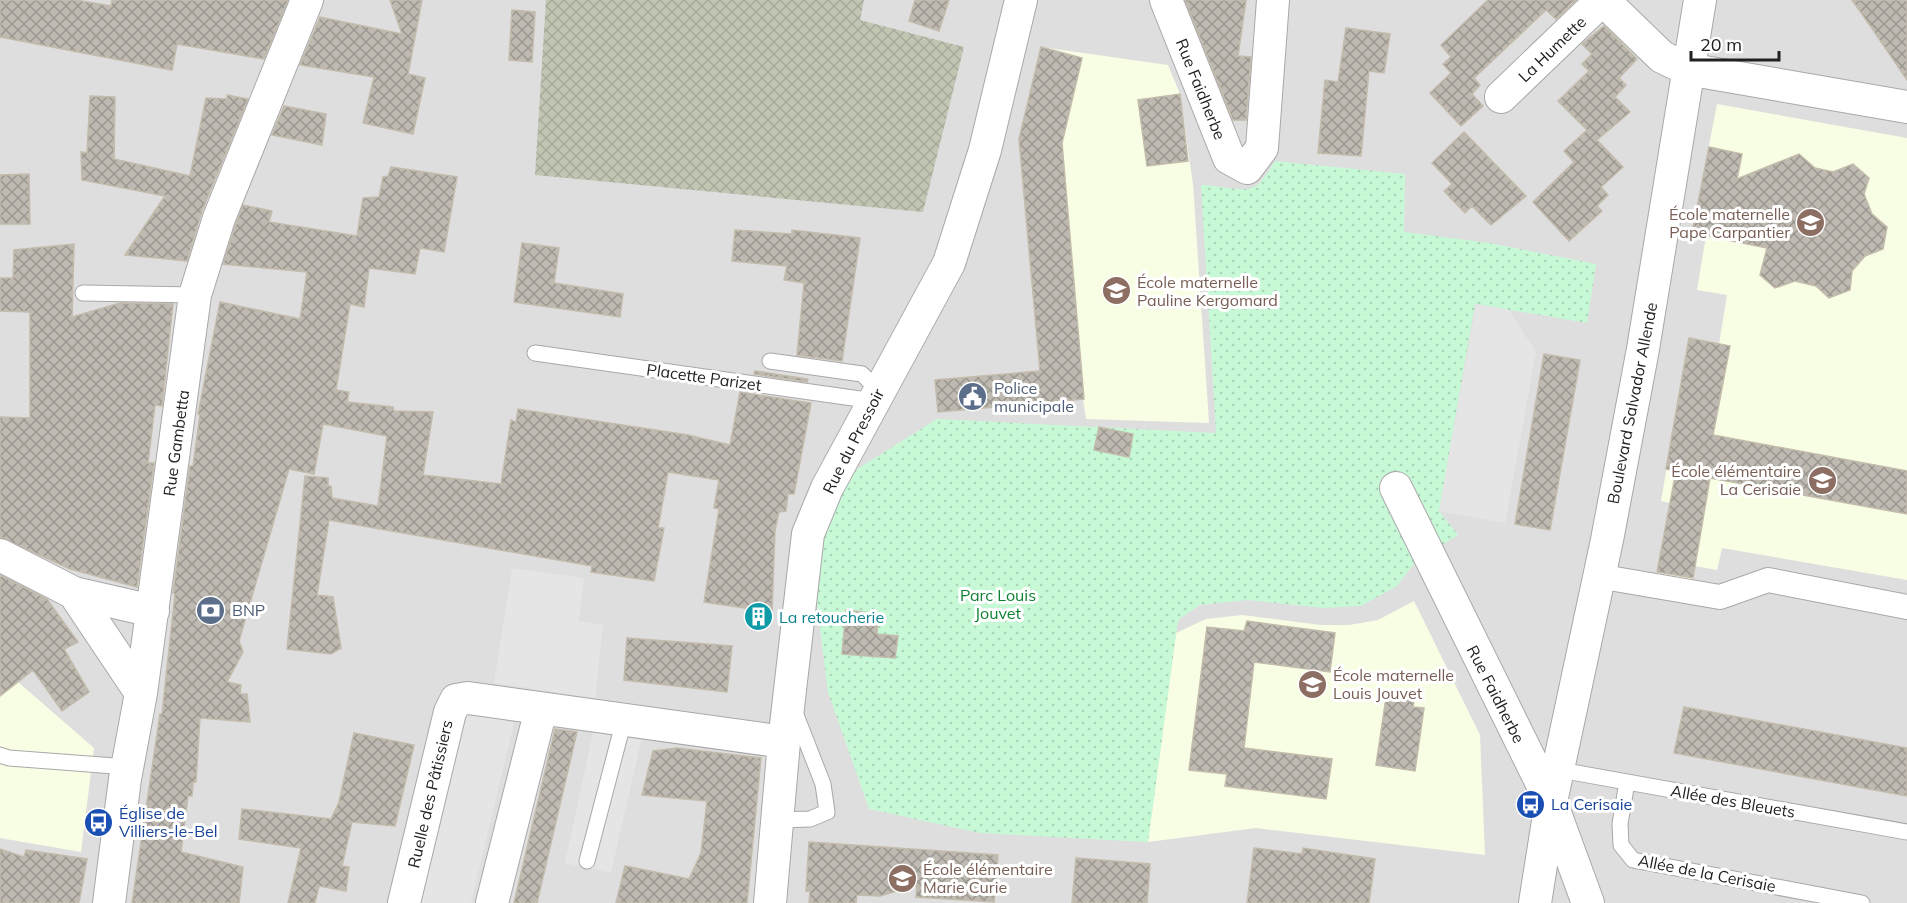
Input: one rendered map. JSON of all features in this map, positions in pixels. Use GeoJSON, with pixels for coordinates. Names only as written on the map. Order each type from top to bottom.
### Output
{"type":"FeatureCollection","features":[{"type":"Feature","properties":{"kind":"street","name":"Rue Gambetta"},"geometry":{"type":"LineString","coordinates":[[109,903],[153,610],[195,295],[224,206],[307,0]]}},
{"type":"Feature","properties":{"kind":"street","name":"Rue du Pressoir"},"geometry":{"type":"LineString","coordinates":[[770,903],[784,742],[808,534],[827,489],[949,263],[985,150],[1021,0]]}},
{"type":"Feature","properties":{"kind":"street","name":"Rue Faidherbe"},"geometry":{"type":"LineString","coordinates":[[1166,0],[1229,158],[1247,168],[1262,148],[1273,0]]}},
{"type":"Feature","properties":{"kind":"street","name":"La Humette"},"geometry":{"type":"LineString","coordinates":[[1501,97],[1603,0],[1662,57],[1687,69],[1907,107]]}},
{"type":"Feature","properties":{"kind":"street","name":"Boulevard Salvador Allende"},"geometry":{"type":"LineString","coordinates":[[1535,903],[1551,802],[1560,770],[1650,309],[1687,69],[1700,0]]}},
{"type":"Feature","properties":{"kind":"street","name":"Rue Faidherbe"},"geometry":{"type":"LineString","coordinates":[[1396,488],[1551,802],[1588,903]]}},
{"type":"Feature","properties":{"kind":"street"},"geometry":{"type":"LineString","coordinates":[[0,555],[74,593],[153,610]]}},
{"type":"Feature","properties":{"kind":"street"},"geometry":{"type":"LineString","coordinates":[[1615,579],[1720,597],[1768,579],[1907,607]]}},
{"type":"Feature","properties":{"kind":"street"},"geometry":{"type":"LineString","coordinates":[[74,593],[141,693]]}},
{"type":"Feature","properties":{"kind":"street","name":"Ruelle des Pâtissiers"},"geometry":{"type":"LineString","coordinates":[[404,903],[450,712],[456,700],[468,698],[784,742]]}},
{"type":"Feature","properties":{"kind":"street"},"geometry":{"type":"LineString","coordinates":[[492,903],[541,709]]}},
{"type":"Feature","properties":{"kind":"lane"},"geometry":{"type":"LineString","coordinates":[[83,294],[195,295]]}},
{"type":"Feature","properties":{"kind":"lane","name":"Placette Parizet"},"geometry":{"type":"LineString","coordinates":[[535,353],[876,396]]}},
{"type":"Feature","properties":{"kind":"lane"},"geometry":{"type":"LineString","coordinates":[[770,361],[862,374],[876,396]]}},
{"type":"Feature","properties":{"kind":"lane"},"geometry":{"type":"LineString","coordinates":[[778,820],[810,819],[827,812],[823,784],[789,699]]}},
{"type":"Feature","properties":{"kind":"lane"},"geometry":{"type":"LineString","coordinates":[[587,861],[624,720]]}},
{"type":"Feature","properties":{"kind":"lane"},"geometry":{"type":"LineString","coordinates":[[0,755],[9,758],[128,767]]}},
{"type":"Feature","properties":{"kind":"lane","name":"Allée des Bleuets"},"geometry":{"type":"LineString","coordinates":[[1560,770],[1907,832]]}},
{"type":"Feature","properties":{"kind":"lane","name":"Allée de la Cerisaie"},"geometry":{"type":"LineString","coordinates":[[1627,782],[1620,824],[1621,845],[1633,860],[1862,903]]}},
{"type":"Feature","properties":{"kind":"shaded area"},"geometry":{"type":"Polygon","coordinates":[[[0,0],[1907,0],[1907,903],[0,903],[0,0]]]}},
{"type":"Feature","properties":{"kind":"shaded area"},"geometry":{"type":"Polygon","coordinates":[[[546,0],[864,0],[860,20],[964,47],[923,212],[535,175],[546,0]]]}},
{"type":"Feature","properties":{"kind":"shaded area","name":"École maternelle Pauline Kergomard"},"geometry":{"type":"Polygon","coordinates":[[[1041,47],[1168,65],[1180,94],[1193,184],[1209,423],[1086,419],[1083,399],[1043,402],[1019,139],[1041,47]]]}},
{"type":"Feature","properties":{"kind":"shaded area"},"geometry":{"type":"Polygon","coordinates":[[[1717,104],[1907,138],[1907,580],[1722,548],[1717,570],[1695,566],[1693,581],[1656,574],[1670,503],[1661,501],[1689,338],[1719,344],[1727,295],[1697,290],[1706,236],[1692,233],[1717,104]]]}},
{"type":"Feature","properties":{"kind":"shaded area"},"geometry":{"type":"Polygon","coordinates":[[[1476,304],[1509,310],[1536,352],[1505,523],[1439,511],[1476,304]]]}},
{"type":"Feature","properties":{"kind":"shaded area"},"geometry":{"type":"Polygon","coordinates":[[[512,568],[584,578],[579,621],[603,625],[595,698],[494,683],[512,568]]]}},
{"type":"Feature","properties":{"kind":"shaded area","name":"École maternelle Louis Jouvet"},"geometry":{"type":"Polygon","coordinates":[[[1414,601],[1480,735],[1485,855],[1256,828],[1148,842],[1176,633],[1206,619],[1242,615],[1321,625],[1349,625],[1378,620],[1414,601]]]}},
{"type":"Feature","properties":{"kind":"shaded area"},"geometry":{"type":"Polygon","coordinates":[[[18,682],[94,748],[81,852],[0,838],[0,696],[18,682]]]}},
{"type":"Feature","properties":{"kind":"shaded area"},"geometry":{"type":"Polygon","coordinates":[[[463,710],[514,723],[471,903],[417,903],[463,710]]]}},
{"type":"Feature","properties":{"kind":"shaded area"},"geometry":{"type":"Polygon","coordinates":[[[594,728],[642,737],[611,873],[565,863],[594,728]]]}},
{"type":"Feature","properties":{"kind":"green space","name":"Parc Louis Jouvet"},"geometry":{"type":"Polygon","coordinates":[[[1275,161],[1405,174],[1404,232],[1490,243],[1596,264],[1587,323],[1475,304],[1439,511],[1458,535],[1416,561],[1397,586],[1361,606],[1324,608],[1247,600],[1200,605],[1178,620],[1148,842],[980,833],[869,809],[828,692],[808,534],[827,488],[937,419],[1216,433],[1201,185],[1252,188],[1262,180],[1275,161]]]}},
{"type":"Feature","properties":{"kind":"building"},"geometry":{"type":"Polygon","coordinates":[[[0,0],[76,0],[111,6],[112,0],[288,0],[264,59],[177,44],[172,70],[0,37],[0,0]]]}},
{"type":"Feature","properties":{"kind":"building"},"geometry":{"type":"Polygon","coordinates":[[[390,0],[422,0],[408,74],[425,78],[413,134],[363,123],[374,77],[300,65],[320,17],[402,34],[390,0]]]}},
{"type":"Feature","properties":{"kind":"building"},"geometry":{"type":"Polygon","coordinates":[[[915,0],[949,0],[939,31],[909,21],[915,0]]]}},
{"type":"Feature","properties":{"kind":"building"},"geometry":{"type":"Polygon","coordinates":[[[1185,0],[1246,0],[1238,56],[1251,57],[1246,120],[1233,120],[1185,0]]]}},
{"type":"Feature","properties":{"kind":"building"},"geometry":{"type":"Polygon","coordinates":[[[1488,0],[1576,0],[1556,19],[1546,10],[1474,78],[1480,85],[1472,94],[1483,106],[1461,126],[1430,93],[1451,73],[1443,64],[1451,57],[1441,45],[1488,0]]]}},
{"type":"Feature","properties":{"kind":"building"},"geometry":{"type":"Polygon","coordinates":[[[1852,0],[1907,0],[1907,80],[1871,27],[1852,0]]]}},
{"type":"Feature","properties":{"kind":"building"},"geometry":{"type":"Polygon","coordinates":[[[512,10],[535,12],[532,62],[509,60],[512,10]]]}},
{"type":"Feature","properties":{"kind":"building"},"geometry":{"type":"Polygon","coordinates":[[[1604,26],[1637,59],[1619,78],[1626,85],[1615,97],[1630,112],[1597,140],[1623,167],[1601,187],[1608,195],[1597,206],[1602,211],[1569,241],[1533,202],[1574,162],[1564,151],[1587,130],[1558,101],[1589,71],[1582,64],[1592,54],[1582,44],[1604,26]]]}},
{"type":"Feature","properties":{"kind":"building"},"geometry":{"type":"Polygon","coordinates":[[[1346,28],[1390,34],[1384,73],[1369,71],[1361,156],[1318,153],[1325,80],[1338,82],[1346,28]]]}},
{"type":"Feature","properties":{"kind":"building"},"geometry":{"type":"Polygon","coordinates":[[[1041,47],[1082,58],[1062,143],[1084,399],[938,412],[935,380],[1040,371],[1019,139],[1041,47]]]}},
{"type":"Feature","properties":{"kind":"building"},"geometry":{"type":"Polygon","coordinates":[[[1180,94],[1188,161],[1147,166],[1138,100],[1180,94]]]}},
{"type":"Feature","properties":{"kind":"building"},"geometry":{"type":"Polygon","coordinates":[[[227,95],[248,99],[202,211],[187,261],[125,255],[165,196],[82,180],[81,152],[87,153],[90,96],[115,97],[114,159],[190,176],[206,98],[227,99],[227,95]]]}},
{"type":"Feature","properties":{"kind":"building"},"geometry":{"type":"Polygon","coordinates":[[[284,106],[326,114],[322,145],[272,135],[284,106]]]}},
{"type":"Feature","properties":{"kind":"building"},"geometry":{"type":"Polygon","coordinates":[[[1464,132],[1526,196],[1491,225],[1472,206],[1465,213],[1444,191],[1452,184],[1432,163],[1464,132]]]}},
{"type":"Feature","properties":{"kind":"building"},"geometry":{"type":"Polygon","coordinates":[[[1709,147],[1742,154],[1737,179],[1799,154],[1815,168],[1833,172],[1853,164],[1869,178],[1864,194],[1872,214],[1887,227],[1883,249],[1865,256],[1852,271],[1850,290],[1829,298],[1816,286],[1795,281],[1775,288],[1760,275],[1767,248],[1692,233],[1709,147]]]}},
{"type":"Feature","properties":{"kind":"building"},"geometry":{"type":"Polygon","coordinates":[[[391,167],[457,177],[444,252],[420,248],[415,274],[369,268],[364,307],[350,304],[336,390],[349,392],[347,402],[393,407],[394,411],[433,412],[423,475],[501,484],[511,420],[516,422],[518,409],[688,435],[730,445],[740,392],[811,403],[794,494],[788,494],[786,511],[779,512],[775,530],[772,612],[704,602],[719,509],[714,508],[719,480],[668,472],[658,528],[664,528],[654,581],[591,572],[592,566],[329,520],[317,595],[333,597],[341,648],[331,654],[287,649],[305,476],[328,478],[332,498],[378,506],[387,436],[323,424],[314,474],[289,469],[239,641],[243,652],[227,682],[241,685],[240,694],[247,694],[250,722],[200,718],[196,782],[193,782],[192,796],[188,796],[181,852],[243,867],[239,903],[132,903],[160,714],[162,714],[175,594],[173,593],[190,466],[193,466],[200,415],[198,414],[220,302],[300,319],[307,272],[223,264],[236,224],[243,205],[272,211],[269,222],[357,236],[363,198],[379,197],[383,177],[388,176],[391,167]]]}},
{"type":"Feature","properties":{"kind":"building"},"geometry":{"type":"Polygon","coordinates":[[[29,174],[30,224],[0,224],[0,175],[29,174]]]}},
{"type":"Feature","properties":{"kind":"building"},"geometry":{"type":"Polygon","coordinates":[[[735,230],[792,234],[792,230],[860,238],[842,361],[797,355],[804,283],[784,280],[787,266],[732,261],[735,230]]]}},
{"type":"Feature","properties":{"kind":"building"},"geometry":{"type":"Polygon","coordinates":[[[522,243],[559,248],[554,283],[623,294],[620,317],[514,302],[522,243]]]}},
{"type":"Feature","properties":{"kind":"building"},"geometry":{"type":"Polygon","coordinates":[[[74,244],[72,317],[120,303],[173,304],[162,406],[155,405],[148,463],[154,463],[137,587],[70,569],[0,537],[0,417],[30,418],[30,312],[0,311],[0,278],[13,278],[14,250],[74,244]]]}},
{"type":"Feature","properties":{"kind":"building"},"geometry":{"type":"Polygon","coordinates":[[[1689,338],[1730,346],[1713,435],[1907,471],[1907,514],[1710,478],[1693,578],[1657,572],[1676,471],[1666,469],[1689,338]]]}},
{"type":"Feature","properties":{"kind":"building"},"geometry":{"type":"Polygon","coordinates":[[[1544,354],[1580,360],[1550,530],[1515,524],[1544,354]]]}},
{"type":"Feature","properties":{"kind":"building"},"geometry":{"type":"Polygon","coordinates":[[[755,371],[808,379],[807,382],[754,374],[755,371]]]}},
{"type":"Feature","properties":{"kind":"building"},"geometry":{"type":"Polygon","coordinates":[[[1099,427],[1133,434],[1129,457],[1094,450],[1099,427]]]}},
{"type":"Feature","properties":{"kind":"building"},"geometry":{"type":"Polygon","coordinates":[[[0,575],[47,599],[78,642],[64,649],[89,692],[62,711],[33,670],[0,696],[0,575]]]}},
{"type":"Feature","properties":{"kind":"building"},"geometry":{"type":"Polygon","coordinates":[[[846,610],[878,614],[877,634],[898,636],[895,658],[842,654],[846,610]]]}},
{"type":"Feature","properties":{"kind":"building"},"geometry":{"type":"Polygon","coordinates":[[[1247,621],[1335,633],[1330,672],[1254,662],[1244,748],[1332,759],[1326,799],[1225,786],[1227,774],[1189,770],[1207,627],[1244,631],[1247,621]]]}},
{"type":"Feature","properties":{"kind":"building"},"geometry":{"type":"Polygon","coordinates":[[[627,638],[732,646],[727,692],[624,680],[627,638]]]}},
{"type":"Feature","properties":{"kind":"building"},"geometry":{"type":"Polygon","coordinates":[[[1387,691],[1415,694],[1413,707],[1424,708],[1415,771],[1376,765],[1387,691]]]}},
{"type":"Feature","properties":{"kind":"building"},"geometry":{"type":"Polygon","coordinates":[[[1684,707],[1907,748],[1907,796],[1674,753],[1684,707]]]}},
{"type":"Feature","properties":{"kind":"building"},"geometry":{"type":"Polygon","coordinates":[[[555,729],[577,732],[537,903],[514,903],[555,729]]]}},
{"type":"Feature","properties":{"kind":"building"},"geometry":{"type":"Polygon","coordinates":[[[354,733],[414,745],[395,826],[352,822],[342,866],[349,867],[346,891],[319,886],[315,903],[288,903],[301,848],[239,839],[242,809],[331,819],[339,802],[354,733]]]}},
{"type":"Feature","properties":{"kind":"building"},"geometry":{"type":"Polygon","coordinates":[[[677,748],[761,758],[747,903],[616,903],[625,866],[689,879],[701,853],[707,801],[642,795],[653,751],[677,748]]]}},
{"type":"Feature","properties":{"kind":"building","name":"École élémentaire Marie Curie"},"geometry":{"type":"Polygon","coordinates":[[[809,842],[998,855],[994,902],[916,897],[917,885],[880,896],[857,895],[856,903],[809,903],[810,891],[806,891],[809,842]]]}},
{"type":"Feature","properties":{"kind":"building"},"geometry":{"type":"Polygon","coordinates":[[[1254,848],[1302,854],[1303,848],[1375,859],[1369,903],[1247,903],[1254,848]]]}},
{"type":"Feature","properties":{"kind":"building"},"geometry":{"type":"Polygon","coordinates":[[[0,849],[24,857],[26,850],[87,859],[79,903],[0,903],[0,849]]]}},
{"type":"Feature","properties":{"kind":"building"},"geometry":{"type":"Polygon","coordinates":[[[1076,858],[1150,864],[1147,903],[1072,903],[1076,858]]]}},
{"type":"Feature","properties":{"kind":"place","name":"École maternelle Pape Carpantier"},"geometry":{"type":"Point","coordinates":[1811,223]}},
{"type":"Feature","properties":{"kind":"place","name":"École maternelle Pauline Kergomard"},"geometry":{"type":"Point","coordinates":[1116,291]}},
{"type":"Feature","properties":{"kind":"place","name":"Police municipale"},"geometry":{"type":"Point","coordinates":[973,397]}},
{"type":"Feature","properties":{"kind":"place","name":"École élémentaire La Cerisaie"},"geometry":{"type":"Point","coordinates":[1822,480]}},
{"type":"Feature","properties":{"kind":"place","name":"BNP"},"geometry":{"type":"Point","coordinates":[211,610]}},
{"type":"Feature","properties":{"kind":"place","name":"La retoucherie"},"geometry":{"type":"Point","coordinates":[758,617]}},
{"type":"Feature","properties":{"kind":"place","name":"École maternelle Louis Jouvet"},"geometry":{"type":"Point","coordinates":[1312,684]}},
{"type":"Feature","properties":{"kind":"place","name":"La Cerisaie"},"geometry":{"type":"Point","coordinates":[1530,804]}},
{"type":"Feature","properties":{"kind":"place","name":"Église de Villiers-le-Bel"},"geometry":{"type":"Point","coordinates":[98,822]}},
{"type":"Feature","properties":{"kind":"place","name":"École élémentaire Marie Curie"},"geometry":{"type":"Point","coordinates":[902,878]}}]}
